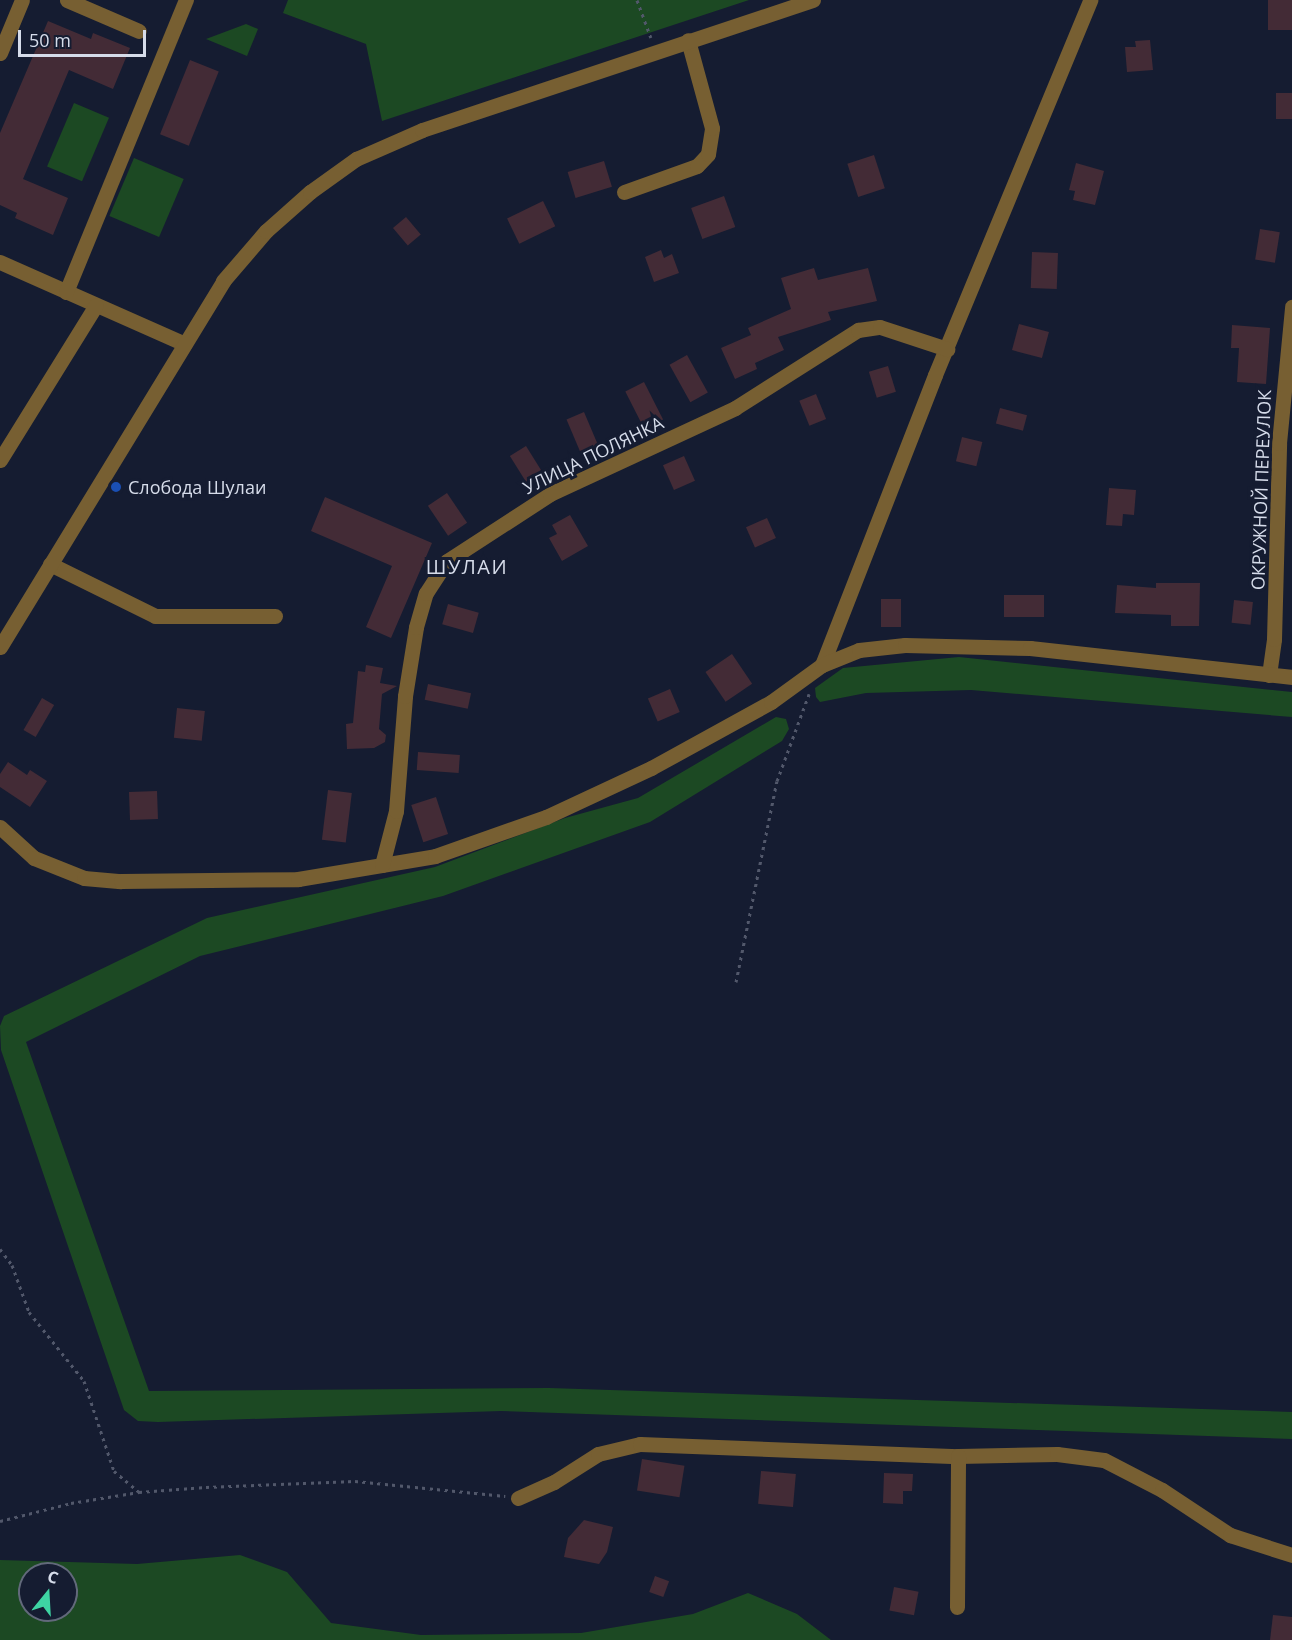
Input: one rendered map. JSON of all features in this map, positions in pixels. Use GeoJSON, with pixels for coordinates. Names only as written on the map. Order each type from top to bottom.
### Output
{"type":"FeatureCollection","features":[{"type":"Feature","properties":{"kind":"street"},"geometry":{"type":"LineString","coordinates":[[0,53],[22,0]]}},
{"type":"Feature","properties":{"kind":"street"},"geometry":{"type":"LineString","coordinates":[[66,0],[140,31]]}},
{"type":"Feature","properties":{"kind":"street"},"geometry":{"type":"LineString","coordinates":[[66,292],[186,0]]}},
{"type":"Feature","properties":{"kind":"street"},"geometry":{"type":"LineString","coordinates":[[0,647],[223,281],[259,240],[310,192],[357,159],[423,130],[813,0]]}},
{"type":"Feature","properties":{"kind":"street"},"geometry":{"type":"LineString","coordinates":[[822,665],[947,349],[1090,0]]}},
{"type":"Feature","properties":{"kind":"street"},"geometry":{"type":"LineString","coordinates":[[624,192],[697,166],[708,154],[712,128],[688,40]]}},
{"type":"Feature","properties":{"kind":"street"},"geometry":{"type":"LineString","coordinates":[[0,262],[185,344]]}},
{"type":"Feature","properties":{"kind":"street"},"geometry":{"type":"LineString","coordinates":[[0,460],[5,442],[96,304]]}},
{"type":"Feature","properties":{"kind":"street","name":"ОКРУЖНОЙ ПЕРЕУЛОК"},"geometry":{"type":"LineString","coordinates":[[1269,675],[1274,639],[1279,443],[1292,307]]}},
{"type":"Feature","properties":{"kind":"street","name":"УЛИЦА ПОЛЯНКА"},"geometry":{"type":"LineString","coordinates":[[382,865],[396,811],[405,696],[416,627],[426,593],[447,561],[550,494],[735,408],[858,330],[880,327],[947,349]]}},
{"type":"Feature","properties":{"kind":"street"},"geometry":{"type":"LineString","coordinates":[[50,564],[154,616],[274,616]]}},
{"type":"Feature","properties":{"kind":"street"},"geometry":{"type":"LineString","coordinates":[[0,827],[34,858],[84,878],[298,879],[435,856],[546,818],[721,730],[771,702],[822,665],[849,652],[905,645],[1030,648],[1292,677]]}},
{"type":"Feature","properties":{"kind":"street"},"geometry":{"type":"LineString","coordinates":[[518,1498],[554,1482],[598,1454],[640,1444],[958,1456],[1057,1454],[1104,1460],[1162,1490],[1230,1535],[1292,1555]]}},
{"type":"Feature","properties":{"kind":"street"},"geometry":{"type":"LineString","coordinates":[[957,1607],[958,1456]]}},
{"type":"Feature","properties":{"kind":"path"},"geometry":{"type":"LineString","coordinates":[[637,0],[656,51]]}},
{"type":"Feature","properties":{"kind":"path"},"geometry":{"type":"LineString","coordinates":[[736,982],[777,781],[822,665]]}},
{"type":"Feature","properties":{"kind":"path"},"geometry":{"type":"LineString","coordinates":[[0,1249],[12,1265],[29,1312],[84,1381],[114,1471],[139,1492]]}},
{"type":"Feature","properties":{"kind":"path"},"geometry":{"type":"LineString","coordinates":[[0,1521],[71,1503],[139,1492],[355,1482],[518,1498]]}},
{"type":"Feature","properties":{"kind":"green space"},"geometry":{"type":"Polygon","coordinates":[[[288,0],[749,0],[382,121],[366,44],[283,13],[288,0]]]}},
{"type":"Feature","properties":{"kind":"green space"},"geometry":{"type":"Polygon","coordinates":[[[246,24],[258,29],[247,56],[206,39],[246,24]]]}},
{"type":"Feature","properties":{"kind":"green space"},"geometry":{"type":"Polygon","coordinates":[[[74,103],[109,118],[82,181],[47,167],[74,103]]]}},
{"type":"Feature","properties":{"kind":"green space"},"geometry":{"type":"Polygon","coordinates":[[[134,158],[184,179],[159,237],[109,216],[134,158]]]}},
{"type":"Feature","properties":{"kind":"green space"},"geometry":{"type":"Polygon","coordinates":[[[959,657],[1292,692],[1292,717],[971,690],[866,693],[820,702],[816,697],[815,688],[843,668],[959,657]]]}},
{"type":"Feature","properties":{"kind":"green space"},"geometry":{"type":"Polygon","coordinates":[[[776,717],[786,719],[789,729],[782,741],[650,822],[443,896],[200,956],[26,1042],[149,1391],[549,1388],[1292,1412],[1292,1439],[501,1411],[158,1422],[138,1421],[124,1410],[1,1050],[0,1026],[4,1016],[207,918],[435,867],[565,818],[638,798],[776,717]]]}},
{"type":"Feature","properties":{"kind":"green space"},"geometry":{"type":"Polygon","coordinates":[[[240,1555],[287,1572],[331,1623],[421,1635],[581,1633],[693,1614],[748,1593],[797,1614],[831,1640],[0,1640],[0,1560],[68,1562],[18,1562],[18,1622],[78,1622],[78,1562],[137,1564],[240,1555]]]}},
{"type":"Feature","properties":{"kind":"building"},"geometry":{"type":"Polygon","coordinates":[[[1268,0],[1292,0],[1292,30],[1268,30],[1268,0]]]}},
{"type":"Feature","properties":{"kind":"building"},"geometry":{"type":"Polygon","coordinates":[[[48,21],[91,39],[93,33],[130,48],[113,89],[69,70],[23,179],[68,198],[53,235],[15,218],[17,213],[0,205],[0,133],[48,21]]]}},
{"type":"Feature","properties":{"kind":"building"},"geometry":{"type":"Polygon","coordinates":[[[1150,40],[1153,70],[1127,72],[1125,47],[1136,47],[1135,41],[1150,40]]]}},
{"type":"Feature","properties":{"kind":"building"},"geometry":{"type":"Polygon","coordinates":[[[190,60],[219,72],[189,146],[160,134],[190,60]]]}},
{"type":"Feature","properties":{"kind":"building"},"geometry":{"type":"Polygon","coordinates":[[[1276,93],[1292,93],[1292,119],[1276,119],[1276,93]]]}},
{"type":"Feature","properties":{"kind":"building"},"geometry":{"type":"Polygon","coordinates":[[[874,155],[885,188],[858,197],[847,164],[874,155]]]}},
{"type":"Feature","properties":{"kind":"building"},"geometry":{"type":"Polygon","coordinates":[[[604,161],[612,187],[576,198],[568,172],[604,161]]]}},
{"type":"Feature","properties":{"kind":"building"},"geometry":{"type":"Polygon","coordinates":[[[1076,163],[1104,171],[1095,205],[1073,200],[1075,191],[1069,190],[1076,163]]]}},
{"type":"Feature","properties":{"kind":"building"},"geometry":{"type":"Polygon","coordinates":[[[724,196],[735,227],[702,239],[691,208],[724,196]]]}},
{"type":"Feature","properties":{"kind":"building"},"geometry":{"type":"Polygon","coordinates":[[[543,201],[555,226],[519,244],[507,219],[543,201]]]}},
{"type":"Feature","properties":{"kind":"building"},"geometry":{"type":"Polygon","coordinates":[[[406,217],[421,235],[408,246],[393,228],[406,217]]]}},
{"type":"Feature","properties":{"kind":"building"},"geometry":{"type":"Polygon","coordinates":[[[1260,229],[1280,232],[1275,263],[1255,260],[1260,229]]]}},
{"type":"Feature","properties":{"kind":"building"},"geometry":{"type":"Polygon","coordinates":[[[661,250],[664,258],[672,254],[679,273],[654,282],[645,257],[661,250]]]}},
{"type":"Feature","properties":{"kind":"building"},"geometry":{"type":"Polygon","coordinates":[[[1032,252],[1058,253],[1057,289],[1031,288],[1032,252]]]}},
{"type":"Feature","properties":{"kind":"building"},"geometry":{"type":"Polygon","coordinates":[[[814,268],[818,280],[868,268],[877,301],[828,312],[831,320],[778,337],[784,350],[755,363],[757,369],[735,379],[721,348],[751,335],[748,328],[791,309],[781,278],[814,268]]]}},
{"type":"Feature","properties":{"kind":"building"},"geometry":{"type":"Polygon","coordinates":[[[1019,324],[1049,332],[1042,358],[1012,350],[1019,324]]]}},
{"type":"Feature","properties":{"kind":"building"},"geometry":{"type":"Polygon","coordinates":[[[1232,325],[1270,328],[1266,384],[1237,382],[1239,348],[1231,348],[1232,325]]]}},
{"type":"Feature","properties":{"kind":"building"},"geometry":{"type":"Polygon","coordinates":[[[687,355],[708,393],[690,402],[670,365],[687,355]]]}},
{"type":"Feature","properties":{"kind":"building"},"geometry":{"type":"Polygon","coordinates":[[[888,366],[896,392],[877,398],[869,372],[888,366]]]}},
{"type":"Feature","properties":{"kind":"building"},"geometry":{"type":"Polygon","coordinates":[[[644,382],[663,419],[644,429],[625,392],[644,382]]]}},
{"type":"Feature","properties":{"kind":"building"},"geometry":{"type":"Polygon","coordinates":[[[816,394],[826,419],[809,426],[799,401],[816,394]]]}},
{"type":"Feature","properties":{"kind":"building"},"geometry":{"type":"Polygon","coordinates":[[[1000,408],[1027,415],[1023,431],[996,423],[1000,408]]]}},
{"type":"Feature","properties":{"kind":"building"},"geometry":{"type":"Polygon","coordinates":[[[584,412],[600,450],[583,457],[567,419],[584,412]]]}},
{"type":"Feature","properties":{"kind":"building"},"geometry":{"type":"Polygon","coordinates":[[[962,437],[982,442],[976,466],[956,461],[962,437]]]}},
{"type":"Feature","properties":{"kind":"building"},"geometry":{"type":"Polygon","coordinates":[[[526,446],[545,477],[529,487],[510,456],[526,446]]]}},
{"type":"Feature","properties":{"kind":"building"},"geometry":{"type":"Polygon","coordinates":[[[684,456],[695,481],[674,490],[663,465],[684,456]]]}},
{"type":"Feature","properties":{"kind":"building"},"geometry":{"type":"Polygon","coordinates":[[[1109,488],[1136,490],[1134,515],[1123,514],[1122,526],[1106,525],[1109,488]]]}},
{"type":"Feature","properties":{"kind":"building"},"geometry":{"type":"Polygon","coordinates":[[[447,493],[467,523],[448,536],[428,506],[447,493]]]}},
{"type":"Feature","properties":{"kind":"building"},"geometry":{"type":"Polygon","coordinates":[[[325,497],[432,543],[391,638],[366,627],[392,566],[311,531],[325,497]]]}},
{"type":"Feature","properties":{"kind":"building"},"geometry":{"type":"Polygon","coordinates":[[[570,515],[588,546],[562,561],[549,538],[557,534],[552,525],[570,515]]]}},
{"type":"Feature","properties":{"kind":"building"},"geometry":{"type":"Polygon","coordinates":[[[767,518],[776,538],[755,547],[746,527],[767,518]]]}},
{"type":"Feature","properties":{"kind":"building"},"geometry":{"type":"Polygon","coordinates":[[[1156,583],[1200,583],[1199,626],[1171,626],[1171,615],[1115,613],[1117,585],[1156,588],[1156,583]]]}},
{"type":"Feature","properties":{"kind":"building"},"geometry":{"type":"Polygon","coordinates":[[[1004,595],[1044,595],[1044,617],[1004,617],[1004,595]]]}},
{"type":"Feature","properties":{"kind":"building"},"geometry":{"type":"Polygon","coordinates":[[[881,599],[901,599],[901,627],[881,627],[881,599]]]}},
{"type":"Feature","properties":{"kind":"building"},"geometry":{"type":"Polygon","coordinates":[[[1234,600],[1253,602],[1250,625],[1232,623],[1234,600]]]}},
{"type":"Feature","properties":{"kind":"building"},"geometry":{"type":"Polygon","coordinates":[[[448,604],[479,613],[473,633],[442,624],[448,604]]]}},
{"type":"Feature","properties":{"kind":"building"},"geometry":{"type":"Polygon","coordinates":[[[732,654],[752,684],[726,702],[705,672],[732,654]]]}},
{"type":"Feature","properties":{"kind":"building"},"geometry":{"type":"Polygon","coordinates":[[[366,665],[383,668],[380,683],[397,686],[382,694],[379,729],[386,735],[385,742],[374,748],[347,749],[346,724],[353,723],[358,671],[365,672],[366,665]]]}},
{"type":"Feature","properties":{"kind":"building"},"geometry":{"type":"Polygon","coordinates":[[[428,684],[471,693],[468,709],[425,700],[428,684]]]}},
{"type":"Feature","properties":{"kind":"building"},"geometry":{"type":"Polygon","coordinates":[[[670,689],[680,712],[658,721],[648,698],[670,689]]]}},
{"type":"Feature","properties":{"kind":"building"},"geometry":{"type":"Polygon","coordinates":[[[42,698],[54,705],[36,737],[24,730],[42,698]]]}},
{"type":"Feature","properties":{"kind":"building"},"geometry":{"type":"Polygon","coordinates":[[[177,708],[205,711],[202,741],[174,738],[177,708]]]}},
{"type":"Feature","properties":{"kind":"building"},"geometry":{"type":"Polygon","coordinates":[[[418,752],[460,755],[459,773],[417,770],[418,752]]]}},
{"type":"Feature","properties":{"kind":"building"},"geometry":{"type":"Polygon","coordinates":[[[8,762],[27,775],[30,770],[47,781],[30,807],[0,787],[0,774],[8,762]]]}},
{"type":"Feature","properties":{"kind":"building"},"geometry":{"type":"Polygon","coordinates":[[[328,790],[352,793],[346,843],[322,840],[328,790]]]}},
{"type":"Feature","properties":{"kind":"building"},"geometry":{"type":"Polygon","coordinates":[[[157,791],[158,819],[130,820],[129,792],[157,791]]]}},
{"type":"Feature","properties":{"kind":"building"},"geometry":{"type":"Polygon","coordinates":[[[436,797],[448,834],[423,842],[411,805],[436,797]]]}},
{"type":"Feature","properties":{"kind":"building"},"geometry":{"type":"Polygon","coordinates":[[[642,1459],[684,1466],[679,1497],[637,1491],[642,1459]]]}},
{"type":"Feature","properties":{"kind":"building"},"geometry":{"type":"Polygon","coordinates":[[[761,1471],[796,1474],[793,1507],[758,1504],[761,1471]]]}},
{"type":"Feature","properties":{"kind":"building"},"geometry":{"type":"Polygon","coordinates":[[[884,1473],[913,1474],[912,1491],[903,1491],[903,1504],[883,1503],[884,1473]]]}},
{"type":"Feature","properties":{"kind":"building"},"geometry":{"type":"Polygon","coordinates":[[[584,1520],[613,1527],[607,1552],[599,1564],[564,1557],[568,1538],[584,1520]]]}},
{"type":"Feature","properties":{"kind":"building"},"geometry":{"type":"Polygon","coordinates":[[[655,1576],[669,1581],[663,1597],[649,1592],[655,1576]]]}},
{"type":"Feature","properties":{"kind":"building"},"geometry":{"type":"Polygon","coordinates":[[[894,1587],[919,1592],[914,1615],[889,1611],[894,1587]]]}},
{"type":"Feature","properties":{"kind":"building"},"geometry":{"type":"Polygon","coordinates":[[[1273,1615],[1292,1617],[1292,1640],[1270,1640],[1273,1615]]]}},
{"type":"Feature","properties":{"kind":"place","name":"Слобода Шулаи"},"geometry":{"type":"Point","coordinates":[116,487]}},
{"type":"Feature","properties":{"kind":"district","name":"ШУЛАИ"},"geometry":{"type":"Point","coordinates":[467,566]}}]}
